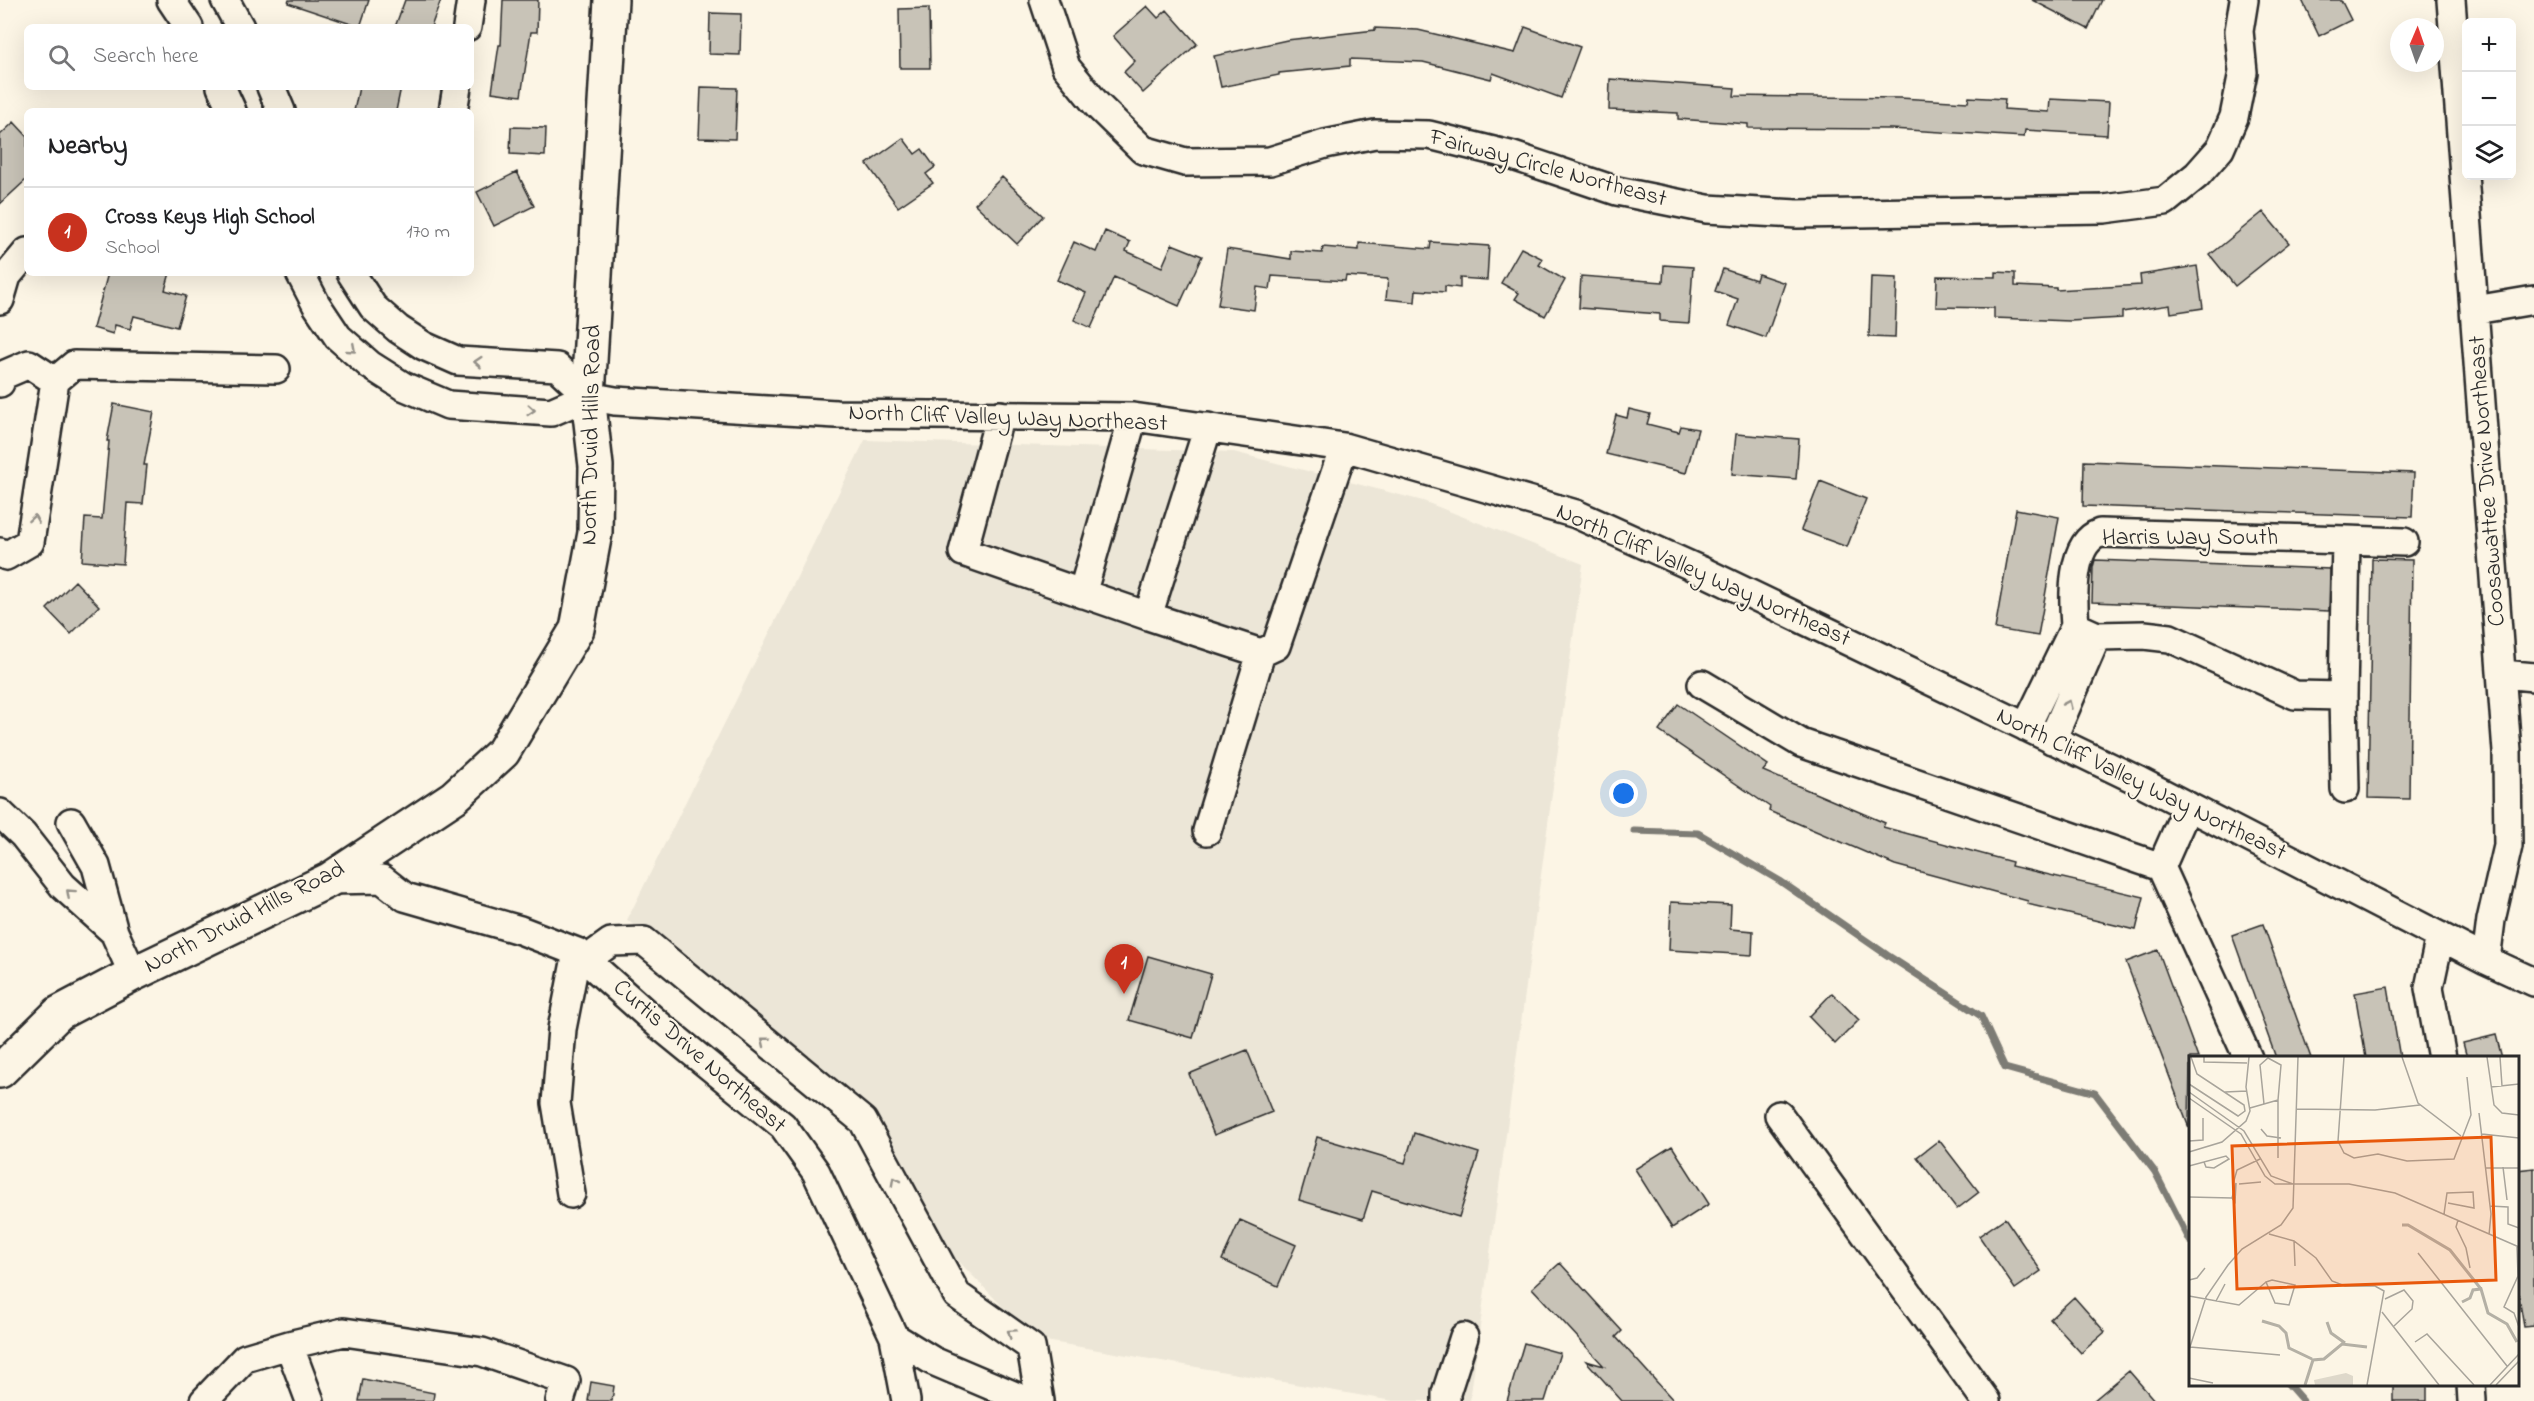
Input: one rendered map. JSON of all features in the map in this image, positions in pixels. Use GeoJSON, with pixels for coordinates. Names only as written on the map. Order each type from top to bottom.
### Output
{"type":"FeatureCollection","features":[{"type":"Feature","properties":{"kind":"main road","name":"North Druid Hills Road"},"geometry":{"type":"LineString","coordinates":[[0,1071],[59,1013],[133,974],[329,880],[454,797],[503,752],[577,629],[595,533],[596,466],[588,396],[611,0]]}},
{"type":"Feature","properties":{"kind":"street"},"geometry":{"type":"LineString","coordinates":[[171,0],[187,24]]}},
{"type":"Feature","properties":{"kind":"street"},"geometry":{"type":"LineString","coordinates":[[225,0],[238,24]]}},
{"type":"Feature","properties":{"kind":"street"},"geometry":{"type":"LineString","coordinates":[[467,24],[471,0]]}},
{"type":"Feature","properties":{"kind":"street","name":"Fairway Circle Northeast"},"geometry":{"type":"LineString","coordinates":[[1044,0],[1066,67],[1097,105],[1143,150],[1185,162],[1270,161],[1325,144],[1375,134],[1429,135],[1510,155],[1617,191],[1707,209],[1797,214],[2104,209],[2165,201],[2197,175],[2220,149],[2234,117],[2243,72],[2240,31],[2244,0]]}},
{"type":"Feature","properties":{"kind":"street","name":"Coosawattee Drive Northeast"},"geometry":{"type":"LineString","coordinates":[[2451,0],[2508,752],[2508,846],[2491,920],[2486,960]]}},
{"type":"Feature","properties":{"kind":"street"},"geometry":{"type":"LineString","coordinates":[[222,90],[231,108]]}},
{"type":"Feature","properties":{"kind":"street"},"geometry":{"type":"LineString","coordinates":[[272,90],[280,108]]}},
{"type":"Feature","properties":{"kind":"street"},"geometry":{"type":"LineString","coordinates":[[454,108],[456,90]]}},
{"type":"Feature","properties":{"kind":"street"},"geometry":{"type":"LineString","coordinates":[[0,300],[7,276],[24,256]]}},
{"type":"Feature","properties":{"kind":"street"},"geometry":{"type":"LineString","coordinates":[[302,276],[316,304],[338,337],[370,365],[403,386],[448,405],[550,412],[588,396],[556,367],[458,361],[424,346],[398,329],[373,307],[353,276]]}},
{"type":"Feature","properties":{"kind":"street"},"geometry":{"type":"LineString","coordinates":[[2475,309],[2534,300]]}},
{"type":"Feature","properties":{"kind":"street"},"geometry":{"type":"LineString","coordinates":[[0,375],[29,364],[55,381]]}},
{"type":"Feature","properties":{"kind":"street"},"geometry":{"type":"LineString","coordinates":[[0,552],[6,556],[30,542],[55,381],[74,365],[276,369]]}},
{"type":"Feature","properties":{"kind":"street","name":"North Cliff Valley Way Northeast"},"geometry":{"type":"LineString","coordinates":[[588,396],[615,400],[836,414],[1133,417],[1344,447],[1576,514],[1700,570],[2188,806],[2486,960],[2534,982]]}},
{"type":"Feature","properties":{"kind":"street"},"geometry":{"type":"LineString","coordinates":[[1000,415],[963,552],[1261,653],[1276,646],[1344,447]]}},
{"type":"Feature","properties":{"kind":"street"},"geometry":{"type":"LineString","coordinates":[[1082,594],[1133,417]]}},
{"type":"Feature","properties":{"kind":"street"},"geometry":{"type":"LineString","coordinates":[[1148,616],[1208,427]]}},
{"type":"Feature","properties":{"kind":"street","name":"Harris Way South"},"geometry":{"type":"LineString","coordinates":[[2052,740],[2086,631],[2074,580],[2084,546],[2092,536],[2100,533],[2404,542]]}},
{"type":"Feature","properties":{"kind":"street"},"geometry":{"type":"LineString","coordinates":[[2345,789],[2343,696],[2346,540]]}},
{"type":"Feature","properties":{"kind":"street"},"geometry":{"type":"LineString","coordinates":[[2086,631],[2170,638],[2295,695],[2343,696]]}},
{"type":"Feature","properties":{"kind":"street","name":"Harris Way South"},"geometry":{"type":"LineString","coordinates":[[2026,727],[2086,631]]}},
{"type":"Feature","properties":{"kind":"street"},"geometry":{"type":"LineString","coordinates":[[1207,831],[1261,653]]}},
{"type":"Feature","properties":{"kind":"street"},"geometry":{"type":"LineString","coordinates":[[2502,674],[2534,677]]}},
{"type":"Feature","properties":{"kind":"street"},"geometry":{"type":"LineString","coordinates":[[1702,684],[1801,743],[2161,867],[2247,1056]]}},
{"type":"Feature","properties":{"kind":"street"},"geometry":{"type":"LineString","coordinates":[[2161,867],[2188,806]]}},
{"type":"Feature","properties":{"kind":"street"},"geometry":{"type":"LineString","coordinates":[[0,813],[23,835],[63,886],[114,932]]}},
{"type":"Feature","properties":{"kind":"street"},"geometry":{"type":"LineString","coordinates":[[71,822],[96,866],[114,932],[133,974]]}},
{"type":"Feature","properties":{"kind":"street","name":"Curtis Drive Northeast"},"geometry":{"type":"LineString","coordinates":[[329,880],[382,879],[405,897],[520,930],[582,956],[659,1025],[783,1126],[816,1172],[894,1337],[906,1401]]}},
{"type":"Feature","properties":{"kind":"street"},"geometry":{"type":"LineString","coordinates":[[2440,936],[2429,988],[2442,1056]]}},
{"type":"Feature","properties":{"kind":"street"},"geometry":{"type":"LineString","coordinates":[[571,1194],[556,1103],[562,1029],[582,956],[611,942],[644,941],[863,1121],[957,1295],[1031,1347],[1040,1401]]}},
{"type":"Feature","properties":{"kind":"street"},"geometry":{"type":"LineString","coordinates":[[1779,1114],[1986,1401]]}},
{"type":"Feature","properties":{"kind":"street"},"geometry":{"type":"LineString","coordinates":[[204,1401],[245,1358],[344,1332],[482,1352],[566,1381],[560,1401]]}},
{"type":"Feature","properties":{"kind":"street"},"geometry":{"type":"LineString","coordinates":[[894,1337],[933,1361],[1027,1401]]}},
{"type":"Feature","properties":{"kind":"street"},"geometry":{"type":"LineString","coordinates":[[1446,1401],[1446,1393],[1464,1337]]}},
{"type":"Feature","properties":{"kind":"street"},"geometry":{"type":"LineString","coordinates":[[289,1345],[310,1401]]}},
{"type":"Feature","properties":{"kind":"street"},"geometry":{"type":"LineString","coordinates":[[2471,1386],[2472,1401]]}},
{"type":"Feature","properties":{"kind":"shaded area"},"geometry":{"type":"Polygon","coordinates":[[[865,440],[1234,452],[1423,501],[1583,564],[1470,1401],[1393,1401],[1034,1339],[940,1242],[818,1069],[627,920],[865,440]]]}},
{"type":"Feature","properties":{"kind":"building"},"geometry":{"type":"Polygon","coordinates":[[[289,0],[369,0],[361,24],[351,24],[288,3],[289,0]]]}},
{"type":"Feature","properties":{"kind":"building"},"geometry":{"type":"Polygon","coordinates":[[[405,0],[441,0],[432,24],[396,24],[405,0]]]}},
{"type":"Feature","properties":{"kind":"building"},"geometry":{"type":"Polygon","coordinates":[[[503,0],[538,0],[537,32],[531,32],[521,96],[492,92],[499,45],[501,45],[503,0]]]}},
{"type":"Feature","properties":{"kind":"building"},"geometry":{"type":"Polygon","coordinates":[[[2032,0],[2102,0],[2088,29],[2032,0]]]}},
{"type":"Feature","properties":{"kind":"building"},"geometry":{"type":"Polygon","coordinates":[[[2302,0],[2341,0],[2351,20],[2319,36],[2302,0]]]}},
{"type":"Feature","properties":{"kind":"building"},"geometry":{"type":"Polygon","coordinates":[[[1147,6],[1158,18],[1167,10],[1197,44],[1143,93],[1124,72],[1135,61],[1113,36],[1147,6]]]}},
{"type":"Feature","properties":{"kind":"building"},"geometry":{"type":"Polygon","coordinates":[[[929,8],[930,68],[900,68],[899,9],[929,8]]]}},
{"type":"Feature","properties":{"kind":"building"},"geometry":{"type":"Polygon","coordinates":[[[710,13],[741,14],[740,55],[709,54],[710,13]]]}},
{"type":"Feature","properties":{"kind":"building"},"geometry":{"type":"Polygon","coordinates":[[[1525,27],[1580,47],[1561,98],[1493,73],[1491,79],[1423,62],[1350,59],[1350,66],[1279,73],[1279,75],[1221,87],[1214,56],[1287,40],[1375,30],[1375,28],[1418,30],[1515,53],[1525,27]]]}},
{"type":"Feature","properties":{"kind":"building"},"geometry":{"type":"Polygon","coordinates":[[[1610,79],[1735,88],[1734,96],[1900,98],[1968,102],[1969,97],[2005,99],[2004,109],[2049,112],[2050,99],[2109,102],[2107,135],[2025,130],[2024,137],[1891,129],[1748,128],[1748,124],[1678,119],[1678,113],[1609,110],[1610,79]]]}},
{"type":"Feature","properties":{"kind":"building"},"geometry":{"type":"Polygon","coordinates":[[[701,87],[737,88],[735,139],[699,138],[701,87]]]}},
{"type":"Feature","properties":{"kind":"building"},"geometry":{"type":"Polygon","coordinates":[[[358,90],[400,90],[397,108],[355,108],[358,90]]]}},
{"type":"Feature","properties":{"kind":"building"},"geometry":{"type":"Polygon","coordinates":[[[14,122],[24,133],[24,182],[0,204],[0,135],[14,122]]]}},
{"type":"Feature","properties":{"kind":"building"},"geometry":{"type":"Polygon","coordinates":[[[511,127],[546,128],[545,156],[510,154],[511,127]]]}},
{"type":"Feature","properties":{"kind":"building"},"geometry":{"type":"Polygon","coordinates":[[[903,138],[915,154],[922,149],[935,167],[926,174],[933,183],[898,207],[867,164],[903,138]]]}},
{"type":"Feature","properties":{"kind":"building"},"geometry":{"type":"Polygon","coordinates":[[[517,172],[534,206],[494,226],[477,192],[517,172]]]}},
{"type":"Feature","properties":{"kind":"building"},"geometry":{"type":"Polygon","coordinates":[[[1002,177],[1043,216],[1017,244],[975,204],[1002,177]]]}},
{"type":"Feature","properties":{"kind":"building"},"geometry":{"type":"Polygon","coordinates":[[[2263,212],[2289,243],[2235,286],[2210,255],[2263,212]]]}},
{"type":"Feature","properties":{"kind":"building"},"geometry":{"type":"Polygon","coordinates":[[[1105,231],[1130,242],[1126,251],[1162,267],[1172,244],[1202,256],[1179,306],[1114,277],[1091,328],[1074,320],[1086,293],[1057,280],[1074,242],[1096,252],[1105,231]]]}},
{"type":"Feature","properties":{"kind":"building"},"geometry":{"type":"Polygon","coordinates":[[[1431,242],[1489,246],[1487,280],[1460,278],[1460,288],[1445,286],[1445,292],[1416,290],[1415,302],[1386,299],[1388,279],[1346,276],[1345,281],[1272,276],[1270,289],[1257,287],[1254,310],[1218,305],[1227,249],[1291,259],[1291,251],[1322,253],[1323,247],[1359,250],[1359,243],[1430,249],[1431,242]]]}},
{"type":"Feature","properties":{"kind":"building"},"geometry":{"type":"Polygon","coordinates":[[[1521,248],[1543,259],[1539,265],[1565,280],[1545,316],[1515,299],[1519,293],[1501,283],[1521,248]]]}},
{"type":"Feature","properties":{"kind":"building"},"geometry":{"type":"Polygon","coordinates":[[[1664,265],[1693,267],[1689,323],[1660,321],[1660,314],[1579,308],[1581,276],[1663,282],[1664,265]]]}},
{"type":"Feature","properties":{"kind":"building"},"geometry":{"type":"Polygon","coordinates":[[[2197,266],[2203,308],[2171,313],[2170,305],[2122,312],[2122,318],[2070,321],[1994,318],[1994,308],[1936,307],[1937,276],[1996,277],[1996,272],[2015,273],[2015,286],[2056,288],[2056,290],[2141,285],[2140,275],[2197,266]]]}},
{"type":"Feature","properties":{"kind":"building"},"geometry":{"type":"Polygon","coordinates":[[[1723,269],[1756,280],[1758,274],[1785,283],[1766,338],[1729,325],[1738,299],[1715,291],[1723,269]]]}},
{"type":"Feature","properties":{"kind":"building"},"geometry":{"type":"Polygon","coordinates":[[[107,276],[169,276],[165,290],[186,296],[177,327],[134,316],[130,329],[115,325],[113,334],[93,328],[107,276]]]}},
{"type":"Feature","properties":{"kind":"building"},"geometry":{"type":"Polygon","coordinates":[[[1871,277],[1897,278],[1895,338],[1869,337],[1871,277]]]}},
{"type":"Feature","properties":{"kind":"building"},"geometry":{"type":"Polygon","coordinates":[[[114,404],[154,412],[144,465],[147,465],[143,504],[127,503],[123,564],[82,561],[85,518],[102,519],[109,441],[107,441],[114,404]]]}},
{"type":"Feature","properties":{"kind":"building"},"geometry":{"type":"Polygon","coordinates":[[[1629,409],[1650,414],[1647,424],[1679,432],[1681,426],[1698,429],[1686,473],[1606,454],[1616,415],[1627,418],[1629,409]]]}},
{"type":"Feature","properties":{"kind":"building"},"geometry":{"type":"Polygon","coordinates":[[[1736,434],[1799,439],[1796,479],[1732,474],[1736,434]]]}},
{"type":"Feature","properties":{"kind":"building"},"geometry":{"type":"Polygon","coordinates":[[[2084,461],[2414,473],[2412,517],[2083,506],[2084,461]]]}},
{"type":"Feature","properties":{"kind":"building"},"geometry":{"type":"Polygon","coordinates":[[[1820,481],[1866,499],[1847,547],[1801,530],[1820,481]]]}},
{"type":"Feature","properties":{"kind":"building"},"geometry":{"type":"Polygon","coordinates":[[[2016,509],[2059,517],[2038,636],[1995,629],[2016,509]]]}},
{"type":"Feature","properties":{"kind":"building"},"geometry":{"type":"Polygon","coordinates":[[[2372,559],[2412,560],[2409,799],[2368,798],[2372,559]]]}},
{"type":"Feature","properties":{"kind":"building"},"geometry":{"type":"Polygon","coordinates":[[[2095,560],[2330,569],[2329,611],[2092,602],[2095,560]]]}},
{"type":"Feature","properties":{"kind":"building"},"geometry":{"type":"Polygon","coordinates":[[[75,581],[99,606],[71,634],[47,609],[75,581]]]}},
{"type":"Feature","properties":{"kind":"building"},"geometry":{"type":"Polygon","coordinates":[[[1678,704],[1768,765],[1763,771],[1885,823],[1883,827],[2012,862],[2011,866],[2144,897],[2136,930],[2027,904],[2028,901],[1895,865],[1769,811],[1770,807],[1659,731],[1678,704]]]}},
{"type":"Feature","properties":{"kind":"building"},"geometry":{"type":"Polygon","coordinates":[[[1671,902],[1731,905],[1730,929],[1753,931],[1752,955],[1669,950],[1671,902]]]}},
{"type":"Feature","properties":{"kind":"building"},"geometry":{"type":"Polygon","coordinates":[[[2263,924],[2310,1056],[2275,1056],[2232,935],[2263,924]]]}},
{"type":"Feature","properties":{"kind":"building"},"geometry":{"type":"Polygon","coordinates":[[[2158,950],[2197,1056],[2189,1056],[2189,1128],[2126,962],[2158,950]]]}},
{"type":"Feature","properties":{"kind":"building"},"geometry":{"type":"Polygon","coordinates":[[[1148,956],[1211,974],[1193,1038],[1129,1020],[1148,956]]]}},
{"type":"Feature","properties":{"kind":"building"},"geometry":{"type":"Polygon","coordinates":[[[2388,987],[2400,1056],[2366,1056],[2355,993],[2388,987]]]}},
{"type":"Feature","properties":{"kind":"building"},"geometry":{"type":"Polygon","coordinates":[[[1832,993],[1859,1020],[1835,1044],[1809,1017],[1832,993]]]}},
{"type":"Feature","properties":{"kind":"building"},"geometry":{"type":"Polygon","coordinates":[[[2496,1035],[2501,1056],[2466,1056],[2463,1043],[2496,1035]]]}},
{"type":"Feature","properties":{"kind":"building"},"geometry":{"type":"Polygon","coordinates":[[[1247,1050],[1272,1112],[1214,1135],[1189,1074],[1247,1050]]]}},
{"type":"Feature","properties":{"kind":"building"},"geometry":{"type":"Polygon","coordinates":[[[1414,1133],[1479,1153],[1459,1217],[1372,1191],[1363,1219],[1299,1200],[1317,1137],[1405,1163],[1414,1133]]]}},
{"type":"Feature","properties":{"kind":"building"},"geometry":{"type":"Polygon","coordinates":[[[1939,1140],[1979,1192],[1957,1209],[1917,1157],[1939,1140]]]}},
{"type":"Feature","properties":{"kind":"building"},"geometry":{"type":"Polygon","coordinates":[[[1672,1146],[1709,1204],[1672,1228],[1635,1169],[1672,1146]]]}},
{"type":"Feature","properties":{"kind":"building"},"geometry":{"type":"Polygon","coordinates":[[[2534,1168],[2534,1326],[2524,1327],[2519,1297],[2519,1170],[2534,1168]]]}},
{"type":"Feature","properties":{"kind":"building"},"geometry":{"type":"Polygon","coordinates":[[[2005,1218],[2041,1271],[2015,1289],[1979,1236],[2005,1218]]]}},
{"type":"Feature","properties":{"kind":"building"},"geometry":{"type":"Polygon","coordinates":[[[1240,1220],[1296,1245],[1278,1286],[1222,1260],[1240,1220]]]}},
{"type":"Feature","properties":{"kind":"building"},"geometry":{"type":"Polygon","coordinates":[[[1560,1263],[1622,1331],[1616,1337],[1674,1401],[1622,1401],[1586,1361],[1604,1366],[1532,1288],[1560,1263]]]}},
{"type":"Feature","properties":{"kind":"building"},"geometry":{"type":"Polygon","coordinates":[[[2074,1297],[2105,1332],[2081,1353],[2050,1319],[2074,1297]]]}},
{"type":"Feature","properties":{"kind":"building"},"geometry":{"type":"Polygon","coordinates":[[[1524,1343],[1560,1353],[1545,1401],[1507,1401],[1524,1343]]]}},
{"type":"Feature","properties":{"kind":"building"},"geometry":{"type":"Polygon","coordinates":[[[2129,1371],[2155,1401],[2093,1401],[2129,1371]]]}},
{"type":"Feature","properties":{"kind":"building"},"geometry":{"type":"Polygon","coordinates":[[[363,1379],[434,1393],[433,1401],[359,1401],[363,1379]]]}},
{"type":"Feature","properties":{"kind":"building"},"geometry":{"type":"Polygon","coordinates":[[[591,1382],[614,1386],[612,1401],[588,1401],[591,1382]]]}},
{"type":"Feature","properties":{"kind":"building"},"geometry":{"type":"Polygon","coordinates":[[[2393,1386],[2427,1386],[2427,1401],[2393,1401],[2393,1386]]]}},
{"type":"Feature","properties":{"kind":"waterway"},"geometry":{"type":"LineString","coordinates":[[1634,831],[1698,833],[1780,881],[1981,1016],[2005,1068],[2095,1093],[2155,1172],[2189,1239]]}},
{"type":"Feature","properties":{"kind":"waterway"},"geometry":{"type":"LineString","coordinates":[[2290,1386],[2303,1401]]}},
{"type":"Feature","properties":{"kind":"place","name":"Cross Keys High School"},"geometry":{"type":"Point","coordinates":[1124,994]}}]}
